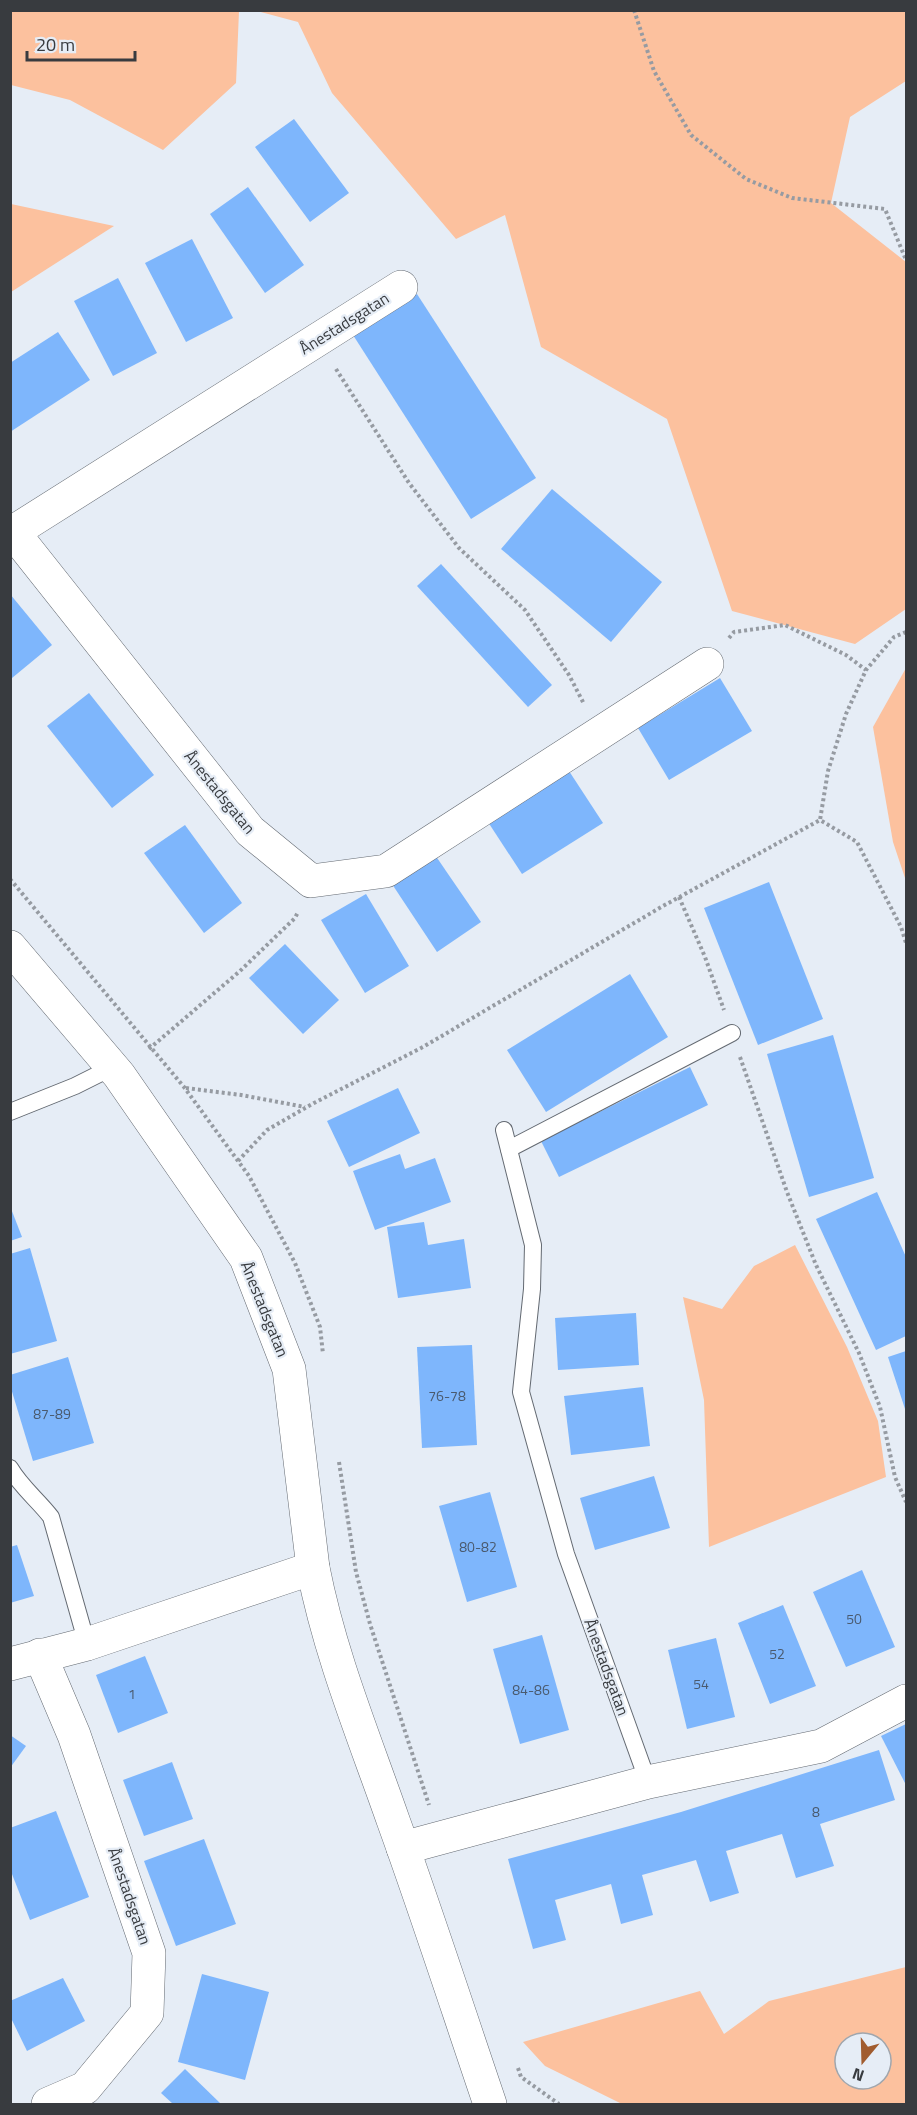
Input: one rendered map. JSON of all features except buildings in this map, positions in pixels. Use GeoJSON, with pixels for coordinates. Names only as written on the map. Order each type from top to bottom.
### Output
{"type":"FeatureCollection","features":[{"type":"Feature","properties":{"kind":"street","name":"Ånestadsgatan"},"geometry":{"type":"LineString","coordinates":[[311,881],[250,831],[12,533],[401,287]]}},
{"type":"Feature","properties":{"kind":"street"},"geometry":{"type":"LineString","coordinates":[[311,881],[386,871],[707,664]]}},
{"type":"Feature","properties":{"kind":"street","name":"Ånestadsgatan"},"geometry":{"type":"LineString","coordinates":[[10,947],[113,1067],[246,1258],[289,1369],[319,1599],[341,1671],[490,2104]]}},
{"type":"Feature","properties":{"kind":"street","name":"Ånestadsgatan"},"geometry":{"type":"LineString","coordinates":[[48,2104],[85,2088],[147,2013],[149,1953],[74,1735],[25,1660],[87,1644],[314,1568]]}},
{"type":"Feature","properties":{"kind":"street"},"geometry":{"type":"LineString","coordinates":[[403,1848],[648,1782],[821,1746],[906,1701]]}},
{"type":"Feature","properties":{"kind":"lane"},"geometry":{"type":"LineString","coordinates":[[509,1149],[732,1033]]}},
{"type":"Feature","properties":{"kind":"lane"},"geometry":{"type":"LineString","coordinates":[[10,1112],[75,1086],[113,1067]]}},
{"type":"Feature","properties":{"kind":"lane","name":"Ånestadsgatan"},"geometry":{"type":"LineString","coordinates":[[504,1130],[533,1245],[532,1289],[521,1392],[566,1554],[648,1782]]}},
{"type":"Feature","properties":{"kind":"lane"},"geometry":{"type":"LineString","coordinates":[[13,1479],[39,1500],[51,1518],[87,1644]]}},
{"type":"Feature","properties":{"kind":"path"},"geometry":{"type":"LineString","coordinates":[[634,10],[654,71],[691,135],[746,179],[792,198],[885,209],[906,260]]}},
{"type":"Feature","properties":{"kind":"path"},"geometry":{"type":"LineString","coordinates":[[316,340],[423,502],[459,548],[525,610],[569,675],[600,734]]}},
{"type":"Feature","properties":{"kind":"path"},"geometry":{"type":"LineString","coordinates":[[707,664],[734,632],[784,625],[846,655],[866,670]]}},
{"type":"Feature","properties":{"kind":"path"},"geometry":{"type":"LineString","coordinates":[[820,820],[828,771],[846,714],[866,670],[894,637],[906,632]]}},
{"type":"Feature","properties":{"kind":"path"},"geometry":{"type":"LineString","coordinates":[[238,1161],[267,1131],[306,1108],[423,1047],[679,897],[820,820]]}},
{"type":"Feature","properties":{"kind":"path"},"geometry":{"type":"LineString","coordinates":[[820,820],[857,842],[901,927],[906,943]]}},
{"type":"Feature","properties":{"kind":"path"},"geometry":{"type":"LineString","coordinates":[[113,1067],[150,1048],[248,963],[295,918],[311,881]]}},
{"type":"Feature","properties":{"kind":"path"},"geometry":{"type":"LineString","coordinates":[[679,897],[705,957],[787,1192],[816,1265],[859,1353],[880,1407],[895,1477],[906,1502]]}},
{"type":"Feature","properties":{"kind":"path"},"geometry":{"type":"LineString","coordinates":[[184,1087],[306,1108]]}},
{"type":"Feature","properties":{"kind":"shaded area"},"geometry":{"type":"Polygon","coordinates":[[[11,10],[239,11],[236,83],[163,150],[70,100],[11,85],[11,10]]]}},
{"type":"Feature","properties":{"kind":"shaded area"},"geometry":{"type":"Polygon","coordinates":[[[257,11],[906,11],[906,81],[850,117],[831,203],[906,262],[906,609],[855,644],[732,611],[667,419],[541,347],[505,215],[456,239],[332,93],[298,22],[257,11]]]}},
{"type":"Feature","properties":{"kind":"shaded area"},"geometry":{"type":"Polygon","coordinates":[[[11,204],[114,226],[11,292],[11,204]]]}},
{"type":"Feature","properties":{"kind":"shaded area"},"geometry":{"type":"Polygon","coordinates":[[[906,668],[906,881],[893,842],[873,727],[906,668]]]}},
{"type":"Feature","properties":{"kind":"shaded area"},"geometry":{"type":"Polygon","coordinates":[[[795,1245],[847,1347],[878,1421],[886,1477],[709,1547],[704,1400],[683,1297],[722,1309],[754,1266],[795,1245]]]}},
{"type":"Feature","properties":{"kind":"shaded area"},"geometry":{"type":"Polygon","coordinates":[[[906,1967],[906,2104],[622,2104],[545,2066],[523,2042],[700,1991],[724,2034],[769,2001],[906,1967]]]}}]}
